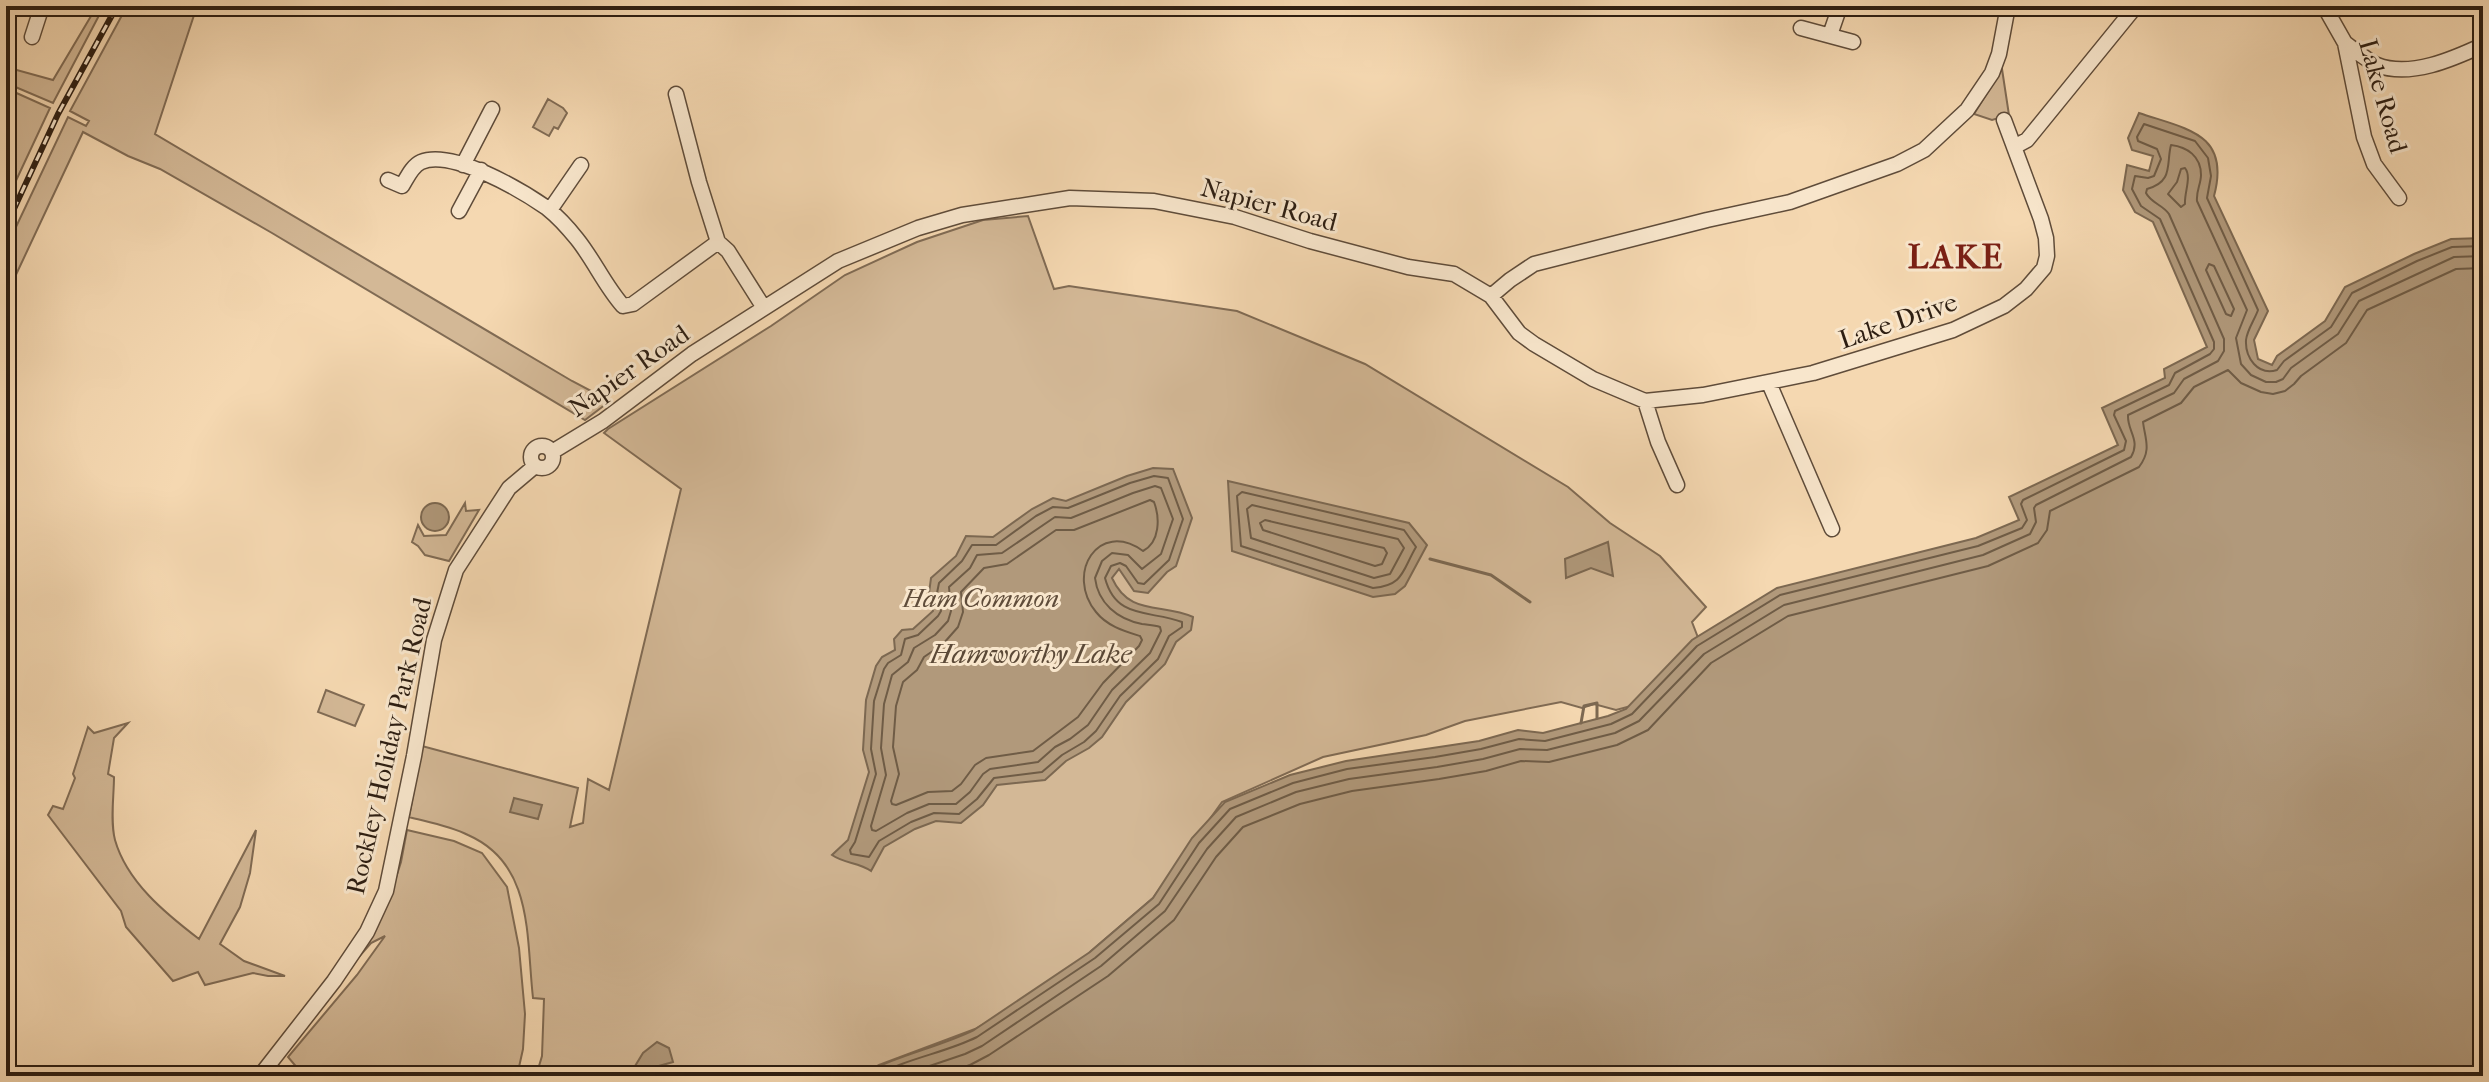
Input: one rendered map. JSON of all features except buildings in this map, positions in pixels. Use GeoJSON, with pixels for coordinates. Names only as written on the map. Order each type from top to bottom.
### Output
{"type":"FeatureCollection","features":[{"type":"Feature","properties":{"kind":"street"},"geometry":{"type":"LineString","coordinates":[[32,37],[42,6]]}},
{"type":"Feature","properties":{"kind":"street"},"geometry":{"type":"LineString","coordinates":[[1830,35],[1840,6]]}},
{"type":"Feature","properties":{"kind":"street"},"geometry":{"type":"LineString","coordinates":[[1491,296],[1534,264],[1790,202],[1897,164],[1924,150],[1980,93],[1996,64],[2008,6]]}},
{"type":"Feature","properties":{"kind":"street"},"geometry":{"type":"LineString","coordinates":[[2014,147],[2027,140],[2136,6]]}},
{"type":"Feature","properties":{"kind":"street","name":"Lake Road"},"geometry":{"type":"LineString","coordinates":[[2324,6],[2345,43],[2364,137],[2374,164],[2399,198]]}},
{"type":"Feature","properties":{"kind":"street"},"geometry":{"type":"LineString","coordinates":[[1801,28],[1853,42]]}},
{"type":"Feature","properties":{"kind":"street"},"geometry":{"type":"LineString","coordinates":[[2345,43],[2378,65],[2413,69],[2450,61],[2483,45]]}},
{"type":"Feature","properties":{"kind":"street"},"geometry":{"type":"LineString","coordinates":[[676,94],[718,242],[728,251],[764,308]]}},
{"type":"Feature","properties":{"kind":"street"},"geometry":{"type":"LineString","coordinates":[[463,165],[492,109]]}},
{"type":"Feature","properties":{"kind":"street","name":"Lake Drive"},"geometry":{"type":"LineString","coordinates":[[1491,296],[1519,333],[1534,344],[1593,379],[1645,401],[1703,395],[1840,367],[1953,330],[2004,306],[2026,289],[2044,268],[2046,247],[2041,219],[2004,120]]}},
{"type":"Feature","properties":{"kind":"street"},"geometry":{"type":"LineString","coordinates":[[388,180],[402,186],[416,164],[426,160],[443,160],[481,170],[515,188],[550,210],[577,239],[623,306],[633,304],[718,242]]}},
{"type":"Feature","properties":{"kind":"street"},"geometry":{"type":"LineString","coordinates":[[550,210],[581,165]]}},
{"type":"Feature","properties":{"kind":"street"},"geometry":{"type":"LineString","coordinates":[[459,211],[481,170]]}},
{"type":"Feature","properties":{"kind":"street","name":"Napier Road"},"geometry":{"type":"LineString","coordinates":[[535,466],[549,466],[553,459],[552,452],[603,421],[692,354],[838,261],[918,228],[962,215],[1070,198],[1154,201],[1235,217],[1408,267],[1454,274],[1491,296]]}},
{"type":"Feature","properties":{"kind":"street"},"geometry":{"type":"LineString","coordinates":[[1769,383],[1832,529]]}},
{"type":"Feature","properties":{"kind":"street"},"geometry":{"type":"LineString","coordinates":[[1645,401],[1658,442],[1677,485]]}},
{"type":"Feature","properties":{"kind":"street","name":"Rockley Holiday Park Road"},"geometry":{"type":"LineString","coordinates":[[260,1076],[334,981],[367,932],[386,891],[434,640],[456,570],[509,488],[535,466]]}},
{"type":"Feature","properties":{"kind":"green space"},"geometry":{"type":"Polygon","coordinates":[[[97,6],[104,6],[53,103],[6,83],[6,67],[53,80],[97,6]]]}},
{"type":"Feature","properties":{"kind":"green space"},"geometry":{"type":"Polygon","coordinates":[[[127,6],[197,6],[155,134],[610,401],[585,420],[272,233],[160,169],[83,132],[6,296],[6,248],[68,117],[86,126],[89,121],[70,111],[127,6]]]}},
{"type":"Feature","properties":{"kind":"green space"},"geometry":{"type":"Polygon","coordinates":[[[2002,69],[2009,115],[1992,120],[1974,114],[2002,69]]]}},
{"type":"Feature","properties":{"kind":"green space"},"geometry":{"type":"Polygon","coordinates":[[[12,91],[50,108],[6,202],[6,127],[9,119],[6,117],[6,101],[12,91]]]}},
{"type":"Feature","properties":{"kind":"green space"},"geometry":{"type":"Polygon","coordinates":[[[548,99],[567,113],[558,129],[554,127],[549,136],[533,127],[548,99]]]}},
{"type":"Feature","properties":{"kind":"green space","name":"Ham Common"},"geometry":{"type":"Polygon","coordinates":[[[1028,216],[1054,289],[1069,286],[1237,311],[1365,364],[1568,487],[1610,523],[1660,556],[1706,607],[1692,622],[1702,648],[1631,706],[1616,710],[1594,704],[1582,708],[1561,702],[1465,721],[1426,735],[1323,757],[1222,802],[1153,898],[1090,952],[1078,971],[975,1029],[879,1065],[860,1076],[536,1076],[542,1056],[544,999],[533,998],[527,927],[516,883],[505,864],[489,848],[468,835],[409,817],[422,746],[578,788],[570,827],[583,823],[588,779],[609,790],[681,489],[604,433],[845,275],[917,242],[983,220],[1028,216]]]}},
{"type":"Feature","properties":{"kind":"green space"},"geometry":{"type":"Polygon","coordinates":[[[465,503],[466,511],[479,510],[449,561],[425,555],[412,542],[418,525],[424,536],[446,535],[465,503]]]}},
{"type":"Feature","properties":{"kind":"green space"},"geometry":{"type":"Polygon","coordinates":[[[326,690],[364,705],[355,726],[318,712],[326,690]]]}},
{"type":"Feature","properties":{"kind":"green space"},"geometry":{"type":"Polygon","coordinates":[[[128,723],[114,738],[108,774],[114,777],[112,817],[115,840],[128,870],[149,896],[199,939],[256,830],[250,873],[240,907],[220,944],[244,961],[285,976],[253,973],[205,985],[198,972],[173,981],[126,927],[121,911],[48,815],[53,806],[63,809],[75,778],[73,774],[88,727],[94,733],[128,723]]]}},
{"type":"Feature","properties":{"kind":"green space"},"geometry":{"type":"Polygon","coordinates":[[[407,830],[454,841],[482,853],[507,887],[519,948],[525,1014],[523,1049],[517,1076],[304,1076],[288,1057],[357,975],[385,936],[371,943],[357,959],[391,893],[407,830]]]}},
{"type":"Feature","properties":{"kind":"water"},"geometry":{"type":"Polygon","coordinates":[[[2139,113],[2188,130],[2210,146],[2218,175],[2214,196],[2268,311],[2254,340],[2258,359],[2272,365],[2277,356],[2325,321],[2345,287],[2451,239],[2483,238],[2483,1076],[860,1076],[888,1062],[974,1030],[1090,952],[1153,898],[1192,838],[1225,802],[1290,775],[1346,761],[1479,741],[1518,730],[1543,733],[1608,716],[1626,709],[1692,640],[1777,588],[1976,538],[2019,520],[2009,497],[2118,445],[2102,408],[2165,378],[2164,369],[2207,347],[2153,222],[2135,212],[2123,190],[2127,165],[2149,171],[2153,156],[2132,150],[2128,138],[2139,113]]]}},
{"type":"Feature","properties":{"kind":"water","name":"Hamworthy Lake"},"geometry":{"type":"Polygon","coordinates":[[[1153,468],[1173,469],[1192,518],[1176,566],[1148,593],[1134,591],[1119,569],[1112,578],[1127,598],[1137,603],[1193,617],[1191,630],[1176,642],[1165,664],[1126,702],[1102,737],[1066,761],[1045,780],[997,785],[983,805],[961,823],[936,821],[884,847],[871,871],[832,855],[848,840],[869,772],[863,750],[866,700],[876,666],[882,657],[895,650],[894,639],[902,630],[913,629],[933,611],[929,593],[931,578],[956,556],[966,536],[993,537],[1053,498],[1066,501],[1153,468]]]}},
{"type":"Feature","properties":{"kind":"water"},"geometry":{"type":"Polygon","coordinates":[[[1228,481],[1409,523],[1427,545],[1405,586],[1395,594],[1373,597],[1232,551],[1228,481]]]}},
{"type":"Feature","properties":{"kind":"water"},"geometry":{"type":"Polygon","coordinates":[[[435,503],[445,507],[449,517],[445,527],[435,531],[425,527],[421,517],[425,507],[435,503]]]}},
{"type":"Feature","properties":{"kind":"water"},"geometry":{"type":"Polygon","coordinates":[[[1608,542],[1613,576],[1591,568],[1566,578],[1565,559],[1608,542]]]}},
{"type":"Feature","properties":{"kind":"water"},"geometry":{"type":"Polygon","coordinates":[[[514,798],[542,805],[538,819],[510,812],[514,798]]]}},
{"type":"Feature","properties":{"kind":"water"},"geometry":{"type":"Polygon","coordinates":[[[657,1042],[669,1048],[673,1062],[659,1066],[650,1076],[629,1076],[643,1053],[657,1042]]]}},
{"type":"Feature","properties":{"kind":"waterway"},"geometry":{"type":"LineString","coordinates":[[1430,559],[1491,575],[1530,602]]}},
{"type":"Feature","properties":{"kind":"waterway"},"geometry":{"type":"LineString","coordinates":[[1581,723],[1584,706],[1597,703],[1597,718]]}},
{"type":"Feature","properties":{"kind":"railway"},"geometry":{"type":"LineString","coordinates":[[6,226],[58,114],[117,6]]}},
{"type":"Feature","properties":{"kind":"district","name":"LAKE"},"geometry":{"type":"Point","coordinates":[1956,257]}}]}
